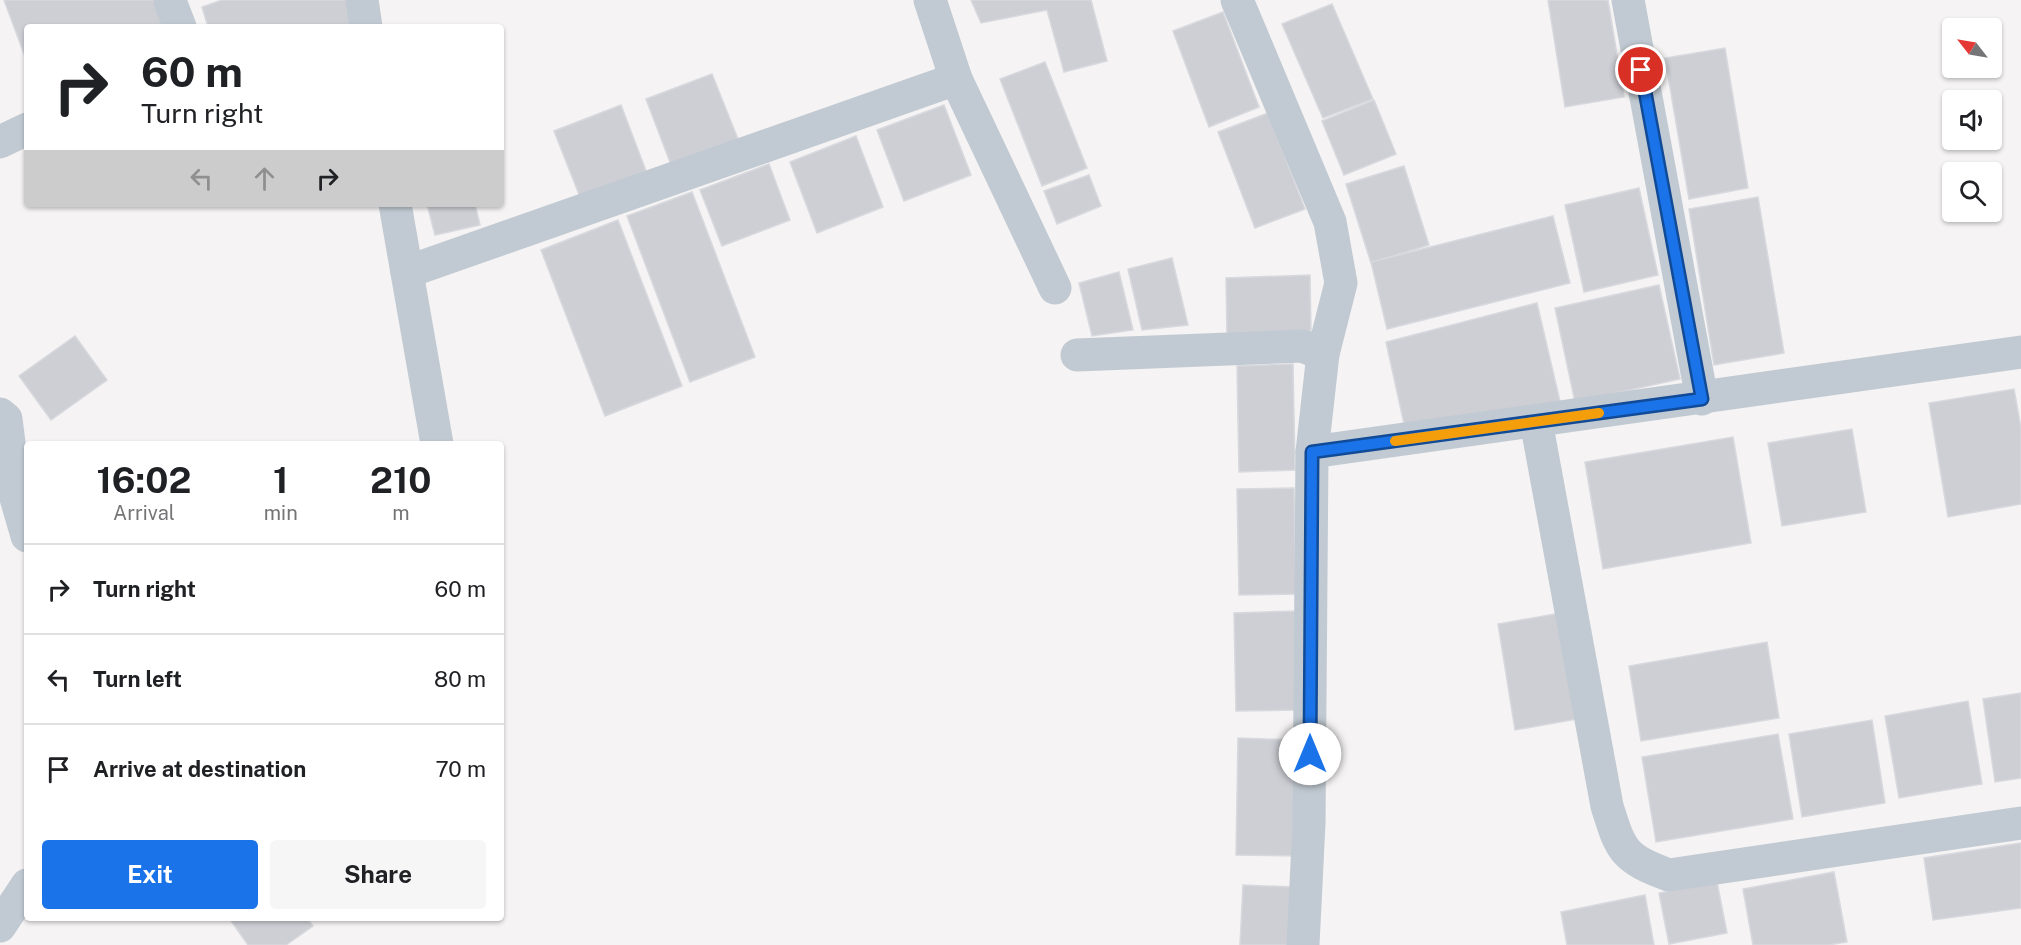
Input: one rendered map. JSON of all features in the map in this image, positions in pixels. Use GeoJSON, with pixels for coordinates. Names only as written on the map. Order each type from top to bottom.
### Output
{"type":"FeatureCollection","features":[{"type":"Feature","properties":{"kind":"street"},"geometry":{"type":"LineString","coordinates":[[171,0],[179,24]]}},
{"type":"Feature","properties":{"kind":"street"},"geometry":{"type":"LineString","coordinates":[[362,0],[366,24]]}},
{"type":"Feature","properties":{"kind":"street"},"geometry":{"type":"LineString","coordinates":[[930,0],[956,79],[1055,288]]}},
{"type":"Feature","properties":{"kind":"street"},"geometry":{"type":"LineString","coordinates":[[1237,0],[1330,222],[1341,283],[1323,354],[1312,452],[1309,823],[1303,945]]}},
{"type":"Feature","properties":{"kind":"street"},"geometry":{"type":"LineString","coordinates":[[1628,0],[1702,399]]}},
{"type":"Feature","properties":{"kind":"street"},"geometry":{"type":"LineString","coordinates":[[407,272],[956,79]]}},
{"type":"Feature","properties":{"kind":"street"},"geometry":{"type":"LineString","coordinates":[[0,142],[24,130]]}},
{"type":"Feature","properties":{"kind":"street"},"geometry":{"type":"LineString","coordinates":[[396,207],[436,441]]}},
{"type":"Feature","properties":{"kind":"street"},"geometry":{"type":"LineString","coordinates":[[1077,355],[1302,346],[1323,354]]}},
{"type":"Feature","properties":{"kind":"street"},"geometry":{"type":"LineString","coordinates":[[1312,452],[1702,399],[2021,352]]}},
{"type":"Feature","properties":{"kind":"street"},"geometry":{"type":"LineString","coordinates":[[2,418],[16,498],[24,526]]}},
{"type":"Feature","properties":{"kind":"street"},"geometry":{"type":"LineString","coordinates":[[1536,421],[1607,806],[1619,846],[1639,864],[1669,875],[2021,823]]}},
{"type":"Feature","properties":{"kind":"street"},"geometry":{"type":"LineString","coordinates":[[0,926],[24,890]]}},
{"type":"Feature","properties":{"kind":"building"},"geometry":{"type":"Polygon","coordinates":[[[4,0],[158,0],[166,24],[24,24],[24,54],[4,0]]]}},
{"type":"Feature","properties":{"kind":"building"},"geometry":{"type":"Polygon","coordinates":[[[222,0],[348,0],[352,24],[207,24],[202,7],[222,0]]]}},
{"type":"Feature","properties":{"kind":"building"},"geometry":{"type":"Polygon","coordinates":[[[971,0],[1091,0],[1107,61],[1064,72],[1047,10],[981,23],[971,0]]]}},
{"type":"Feature","properties":{"kind":"building"},"geometry":{"type":"Polygon","coordinates":[[[1548,0],[1608,0],[1624,97],[1565,107],[1548,0]]]}},
{"type":"Feature","properties":{"kind":"building"},"geometry":{"type":"Polygon","coordinates":[[[1332,4],[1373,99],[1323,118],[1282,24],[1332,4]]]}},
{"type":"Feature","properties":{"kind":"building"},"geometry":{"type":"Polygon","coordinates":[[[1223,12],[1259,107],[1209,127],[1173,31],[1223,12]]]}},
{"type":"Feature","properties":{"kind":"building"},"geometry":{"type":"Polygon","coordinates":[[[1725,48],[1748,188],[1689,199],[1665,58],[1725,48]]]}},
{"type":"Feature","properties":{"kind":"building"},"geometry":{"type":"Polygon","coordinates":[[[1045,62],[1087,168],[1042,186],[1000,79],[1045,62]]]}},
{"type":"Feature","properties":{"kind":"building"},"geometry":{"type":"Polygon","coordinates":[[[712,74],[740,144],[673,170],[646,99],[712,74]]]}},
{"type":"Feature","properties":{"kind":"building"},"geometry":{"type":"Polygon","coordinates":[[[1374,100],[1396,154],[1344,175],[1322,121],[1374,100]]]}},
{"type":"Feature","properties":{"kind":"building"},"geometry":{"type":"Polygon","coordinates":[[[621,105],[648,176],[582,202],[554,131],[621,105]]]}},
{"type":"Feature","properties":{"kind":"building"},"geometry":{"type":"Polygon","coordinates":[[[944,105],[971,175],[904,201],[877,130],[944,105]]]}},
{"type":"Feature","properties":{"kind":"building"},"geometry":{"type":"Polygon","coordinates":[[[1268,113],[1305,209],[1255,228],[1218,132],[1268,113]]]}},
{"type":"Feature","properties":{"kind":"building"},"geometry":{"type":"Polygon","coordinates":[[[856,136],[883,207],[817,233],[790,162],[856,136]]]}},
{"type":"Feature","properties":{"kind":"building"},"geometry":{"type":"Polygon","coordinates":[[[769,164],[790,220],[722,246],[700,190],[769,164]]]}},
{"type":"Feature","properties":{"kind":"building"},"geometry":{"type":"Polygon","coordinates":[[[1404,166],[1429,245],[1371,263],[1346,184],[1404,166]]]}},
{"type":"Feature","properties":{"kind":"building"},"geometry":{"type":"Polygon","coordinates":[[[1089,175],[1101,206],[1057,224],[1044,191],[1089,175]]]}},
{"type":"Feature","properties":{"kind":"building"},"geometry":{"type":"Polygon","coordinates":[[[1639,188],[1658,275],[1584,292],[1565,205],[1639,188]]]}},
{"type":"Feature","properties":{"kind":"building"},"geometry":{"type":"Polygon","coordinates":[[[692,192],[755,357],[690,382],[627,216],[692,192]]]}},
{"type":"Feature","properties":{"kind":"building"},"geometry":{"type":"Polygon","coordinates":[[[1758,197],[1784,353],[1714,365],[1689,209],[1758,197]]]}},
{"type":"Feature","properties":{"kind":"building"},"geometry":{"type":"Polygon","coordinates":[[[428,207],[476,207],[480,225],[435,235],[428,207]]]}},
{"type":"Feature","properties":{"kind":"building"},"geometry":{"type":"Polygon","coordinates":[[[1553,216],[1570,283],[1387,329],[1371,262],[1553,216]]]}},
{"type":"Feature","properties":{"kind":"building"},"geometry":{"type":"Polygon","coordinates":[[[618,220],[682,386],[605,416],[541,250],[618,220]]]}},
{"type":"Feature","properties":{"kind":"building"},"geometry":{"type":"Polygon","coordinates":[[[1172,258],[1188,325],[1142,330],[1128,269],[1172,258]]]}},
{"type":"Feature","properties":{"kind":"building"},"geometry":{"type":"Polygon","coordinates":[[[1119,272],[1133,330],[1092,336],[1079,283],[1119,272]]]}},
{"type":"Feature","properties":{"kind":"building"},"geometry":{"type":"Polygon","coordinates":[[[1310,275],[1311,333],[1227,336],[1226,278],[1310,275]]]}},
{"type":"Feature","properties":{"kind":"building"},"geometry":{"type":"Polygon","coordinates":[[[1659,285],[1680,379],[1575,402],[1555,308],[1659,285]]]}},
{"type":"Feature","properties":{"kind":"building"},"geometry":{"type":"Polygon","coordinates":[[[1537,303],[1562,410],[1406,433],[1386,342],[1537,303]]]}},
{"type":"Feature","properties":{"kind":"building"},"geometry":{"type":"Polygon","coordinates":[[[75,336],[107,380],[51,420],[19,376],[75,336]]]}},
{"type":"Feature","properties":{"kind":"building"},"geometry":{"type":"Polygon","coordinates":[[[1293,364],[1295,470],[1239,472],[1237,366],[1293,364]]]}},
{"type":"Feature","properties":{"kind":"building"},"geometry":{"type":"Polygon","coordinates":[[[2014,389],[2021,428],[2021,504],[1948,517],[1929,403],[2014,389]]]}},
{"type":"Feature","properties":{"kind":"building"},"geometry":{"type":"Polygon","coordinates":[[[1852,429],[1866,512],[1782,526],[1768,443],[1852,429]]]}},
{"type":"Feature","properties":{"kind":"building"},"geometry":{"type":"Polygon","coordinates":[[[1733,437],[1751,543],[1603,569],[1585,462],[1733,437]]]}},
{"type":"Feature","properties":{"kind":"building"},"geometry":{"type":"Polygon","coordinates":[[[1294,488],[1296,594],[1239,595],[1237,489],[1294,488]]]}},
{"type":"Feature","properties":{"kind":"building"},"geometry":{"type":"Polygon","coordinates":[[[1297,611],[1298,710],[1236,711],[1234,613],[1297,611]]]}},
{"type":"Feature","properties":{"kind":"building"},"geometry":{"type":"Polygon","coordinates":[[[1566,612],[1583,718],[1515,730],[1498,624],[1566,612]]]}},
{"type":"Feature","properties":{"kind":"building"},"geometry":{"type":"Polygon","coordinates":[[[1767,642],[1779,718],[1641,741],[1629,666],[1767,642]]]}},
{"type":"Feature","properties":{"kind":"building"},"geometry":{"type":"Polygon","coordinates":[[[2021,693],[2021,778],[1995,782],[1983,699],[2021,693]]]}},
{"type":"Feature","properties":{"kind":"building"},"geometry":{"type":"Polygon","coordinates":[[[1968,701],[1982,784],[1899,798],[1885,716],[1968,701]]]}},
{"type":"Feature","properties":{"kind":"building"},"geometry":{"type":"Polygon","coordinates":[[[1872,720],[1885,803],[1802,817],[1789,734],[1872,720]]]}},
{"type":"Feature","properties":{"kind":"building"},"geometry":{"type":"Polygon","coordinates":[[[1778,734],[1793,819],[1656,842],[1642,757],[1778,734]]]}},
{"type":"Feature","properties":{"kind":"building"},"geometry":{"type":"Polygon","coordinates":[[[1238,738],[1298,740],[1296,856],[1236,855],[1238,738]]]}},
{"type":"Feature","properties":{"kind":"building"},"geometry":{"type":"Polygon","coordinates":[[[2021,843],[2021,908],[1933,920],[1924,858],[2021,843]]]}},
{"type":"Feature","properties":{"kind":"building"},"geometry":{"type":"Polygon","coordinates":[[[1834,872],[1847,942],[1828,945],[1753,945],[1743,889],[1834,872]]]}},
{"type":"Feature","properties":{"kind":"building"},"geometry":{"type":"Polygon","coordinates":[[[1717,882],[1727,933],[1669,944],[1659,893],[1717,882]]]}},
{"type":"Feature","properties":{"kind":"building"},"geometry":{"type":"Polygon","coordinates":[[[1243,885],[1293,887],[1291,945],[1240,945],[1243,885]]]}},
{"type":"Feature","properties":{"kind":"building"},"geometry":{"type":"Polygon","coordinates":[[[1645,895],[1654,945],[1567,945],[1561,912],[1645,895]]]}},
{"type":"Feature","properties":{"kind":"building"},"geometry":{"type":"Polygon","coordinates":[[[231,921],[309,921],[313,926],[286,945],[248,945],[231,921]]]}},
{"type":"Feature","properties":{"kind":"slow traffic"},"geometry":{"type":"LineString","coordinates":[[1395,441],[1599,413]]}},
{"type":"Feature","properties":{"kind":"route"},"geometry":{"type":"LineString","coordinates":[[1310,754],[1312,452],[1702,399],[1641,70]]}}]}
